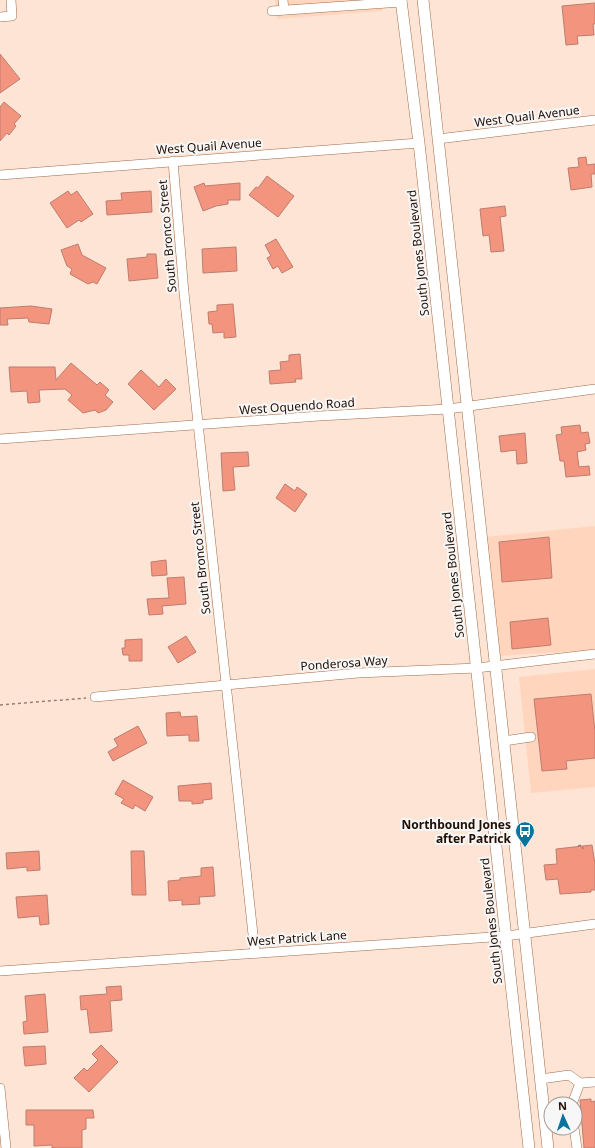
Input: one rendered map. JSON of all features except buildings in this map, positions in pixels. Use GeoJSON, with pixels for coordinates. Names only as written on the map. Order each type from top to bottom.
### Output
{"type":"FeatureCollection","features":[{"type":"Feature","properties":{"kind":"main road"},"geometry":{"type":"LineString","coordinates":[[423,0],[548,1148]]}},
{"type":"Feature","properties":{"kind":"main road","name":"South Jones Boulevard"},"geometry":{"type":"LineString","coordinates":[[401,1],[419,143],[529,1148]]}},
{"type":"Feature","properties":{"kind":"street"},"geometry":{"type":"LineString","coordinates":[[0,17],[12,16],[11,0]]}},
{"type":"Feature","properties":{"kind":"street"},"geometry":{"type":"LineString","coordinates":[[284,0],[284,10]]}},
{"type":"Feature","properties":{"kind":"street"},"geometry":{"type":"LineString","coordinates":[[272,11],[401,1]]}},
{"type":"Feature","properties":{"kind":"street","name":"West Quail Avenue"},"geometry":{"type":"LineString","coordinates":[[438,139],[595,120]]}},
{"type":"Feature","properties":{"kind":"street","name":"West Quail Avenue"},"geometry":{"type":"LineString","coordinates":[[0,175],[44,173],[173,161],[419,143]]}},
{"type":"Feature","properties":{"kind":"street","name":"South Bronco Street"},"geometry":{"type":"LineString","coordinates":[[173,161],[184,293],[255,953]]}},
{"type":"Feature","properties":{"kind":"street","name":"West Oquendo Road"},"geometry":{"type":"LineString","coordinates":[[0,439],[198,424],[448,409],[595,389]]}},
{"type":"Feature","properties":{"kind":"street","name":"Ponderosa Way"},"geometry":{"type":"LineString","coordinates":[[95,697],[358,673],[477,668],[595,655]]}},
{"type":"Feature","properties":{"kind":"street"},"geometry":{"type":"LineString","coordinates":[[504,741],[531,737]]}},
{"type":"Feature","properties":{"kind":"street","name":"West Patrick Lane"},"geometry":{"type":"LineString","coordinates":[[0,971],[506,936],[595,924]]}},
{"type":"Feature","properties":{"kind":"street"},"geometry":{"type":"LineString","coordinates":[[541,1078],[569,1075],[580,1083],[595,1082]]}},
{"type":"Feature","properties":{"kind":"street"},"geometry":{"type":"LineString","coordinates":[[575,1096],[580,1083]]}},
{"type":"Feature","properties":{"kind":"street"},"geometry":{"type":"LineString","coordinates":[[0,1088],[6,1148]]}},
{"type":"Feature","properties":{"kind":"street"},"geometry":{"type":"LineString","coordinates":[[575,1136],[577,1148]]}},
{"type":"Feature","properties":{"kind":"path"},"geometry":{"type":"LineString","coordinates":[[0,705],[95,697]]}},
{"type":"Feature","properties":{"kind":"path"},"geometry":{"type":"LineString","coordinates":[[578,846],[582,845],[583,849]]}},
{"type":"Feature","properties":{"kind":"shaded area"},"geometry":{"type":"Polygon","coordinates":[[[275,0],[381,0],[382,11],[277,19],[275,0]]]}},
{"type":"Feature","properties":{"kind":"shaded area"},"geometry":{"type":"Polygon","coordinates":[[[595,526],[595,650],[500,656],[485,537],[595,526]]]}},
{"type":"Feature","properties":{"kind":"shaded area"},"geometry":{"type":"Polygon","coordinates":[[[595,669],[595,787],[531,793],[519,677],[595,669]]]}},
{"type":"Feature","properties":{"kind":"place","name":"Northbound Jones after Patrick"},"geometry":{"type":"Point","coordinates":[525,848]}}]}
